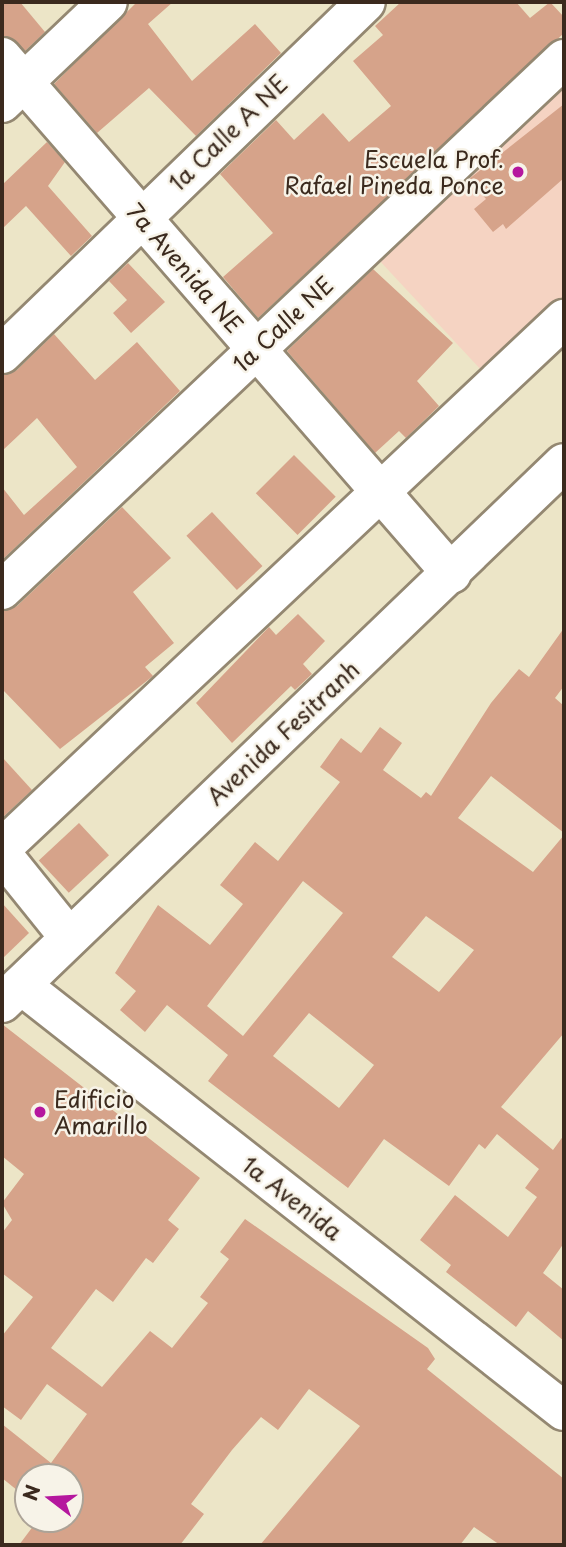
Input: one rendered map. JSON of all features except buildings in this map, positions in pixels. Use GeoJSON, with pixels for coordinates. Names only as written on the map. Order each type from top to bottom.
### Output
{"type":"FeatureCollection","features":[{"type":"Feature","properties":{"kind":"street"},"geometry":{"type":"LineString","coordinates":[[9,81],[108,2]]}},
{"type":"Feature","properties":{"kind":"street","name":"1a Calle A NE"},"geometry":{"type":"LineString","coordinates":[[2,354],[366,2]]}},
{"type":"Feature","properties":{"kind":"street","name":"1a Calle NE"},"geometry":{"type":"LineString","coordinates":[[2,590],[564,59]]}},
{"type":"Feature","properties":{"kind":"street","name":"7a Avenida NE"},"geometry":{"type":"LineString","coordinates":[[9,81],[141,217],[452,574]]}},
{"type":"Feature","properties":{"kind":"street"},"geometry":{"type":"LineString","coordinates":[[2,848],[380,492],[560,331]]}},
{"type":"Feature","properties":{"kind":"street","name":"Avenida Fesitranh"},"geometry":{"type":"LineString","coordinates":[[11,994],[68,936],[452,574],[564,463]]}},
{"type":"Feature","properties":{"kind":"street"},"geometry":{"type":"LineString","coordinates":[[2,854],[68,936]]}},
{"type":"Feature","properties":{"kind":"street","name":"1a Avenida"},"geometry":{"type":"LineString","coordinates":[[11,994],[564,1411]]}},
{"type":"Feature","properties":{"kind":"shaded area","name":"Escuela Prof. Rafael Pineda Ponce"},"geometry":{"type":"Polygon","coordinates":[[[564,85],[564,296],[483,372],[378,259],[564,85]]]}},
{"type":"Feature","properties":{"kind":"place","name":"Escuela Prof. Rafael Pineda Ponce"},"geometry":{"type":"Point","coordinates":[518,172]}},
{"type":"Feature","properties":{"kind":"place","name":"Edificio Amarillo"},"geometry":{"type":"Point","coordinates":[40,1112]}}]}
